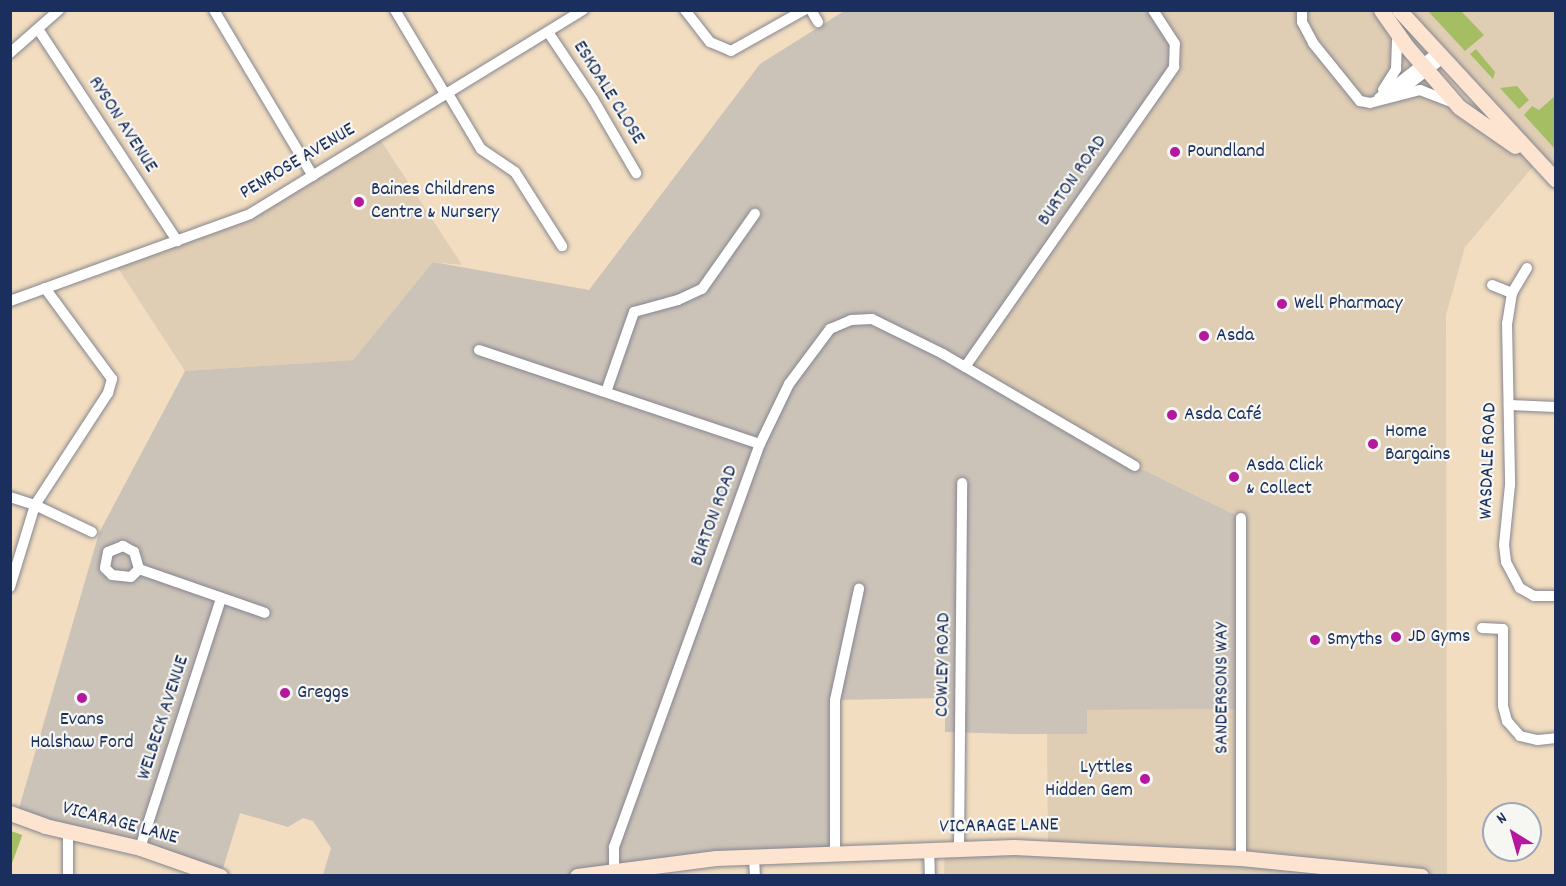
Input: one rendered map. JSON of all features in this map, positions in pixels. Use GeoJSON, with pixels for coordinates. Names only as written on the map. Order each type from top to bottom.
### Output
{"type":"FeatureCollection","features":[{"type":"Feature","properties":{"kind":"street"},"geometry":{"type":"LineString","coordinates":[[10,53],[59,10]]}},
{"type":"Feature","properties":{"kind":"street"},"geometry":{"type":"LineString","coordinates":[[214,10],[313,176]]}},
{"type":"Feature","properties":{"kind":"street"},"geometry":{"type":"LineString","coordinates":[[395,10],[482,149],[515,172],[562,246]]}},
{"type":"Feature","properties":{"kind":"street"},"geometry":{"type":"LineString","coordinates":[[685,10],[710,42],[730,51],[804,10]]}},
{"type":"Feature","properties":{"kind":"street"},"geometry":{"type":"LineString","coordinates":[[811,10],[818,22]]}},
{"type":"Feature","properties":{"kind":"street","name":"BURTON ROAD"},"geometry":{"type":"LineString","coordinates":[[965,367],[1174,67],[1175,44],[1153,10]]}},
{"type":"Feature","properties":{"kind":"street"},"geometry":{"type":"LineString","coordinates":[[1302,10],[1307,33],[1336,75],[1360,101],[1374,102],[1428,91],[1459,107],[1537,161]]}},
{"type":"Feature","properties":{"kind":"street"},"geometry":{"type":"LineString","coordinates":[[1381,10],[1397,35],[1459,107]]}},
{"type":"Feature","properties":{"kind":"street"},"geometry":{"type":"LineString","coordinates":[[1399,10],[1556,180]]}},
{"type":"Feature","properties":{"kind":"street","name":"PENROSE AVENUE"},"geometry":{"type":"LineString","coordinates":[[10,300],[250,214],[578,12]]}},
{"type":"Feature","properties":{"kind":"street","name":"RYSON AVENUE"},"geometry":{"type":"LineString","coordinates":[[38,29],[177,241]]}},
{"type":"Feature","properties":{"kind":"street","name":"ESKDALE CLOSE"},"geometry":{"type":"LineString","coordinates":[[548,32],[593,99],[636,173]]}},
{"type":"Feature","properties":{"kind":"street"},"geometry":{"type":"LineString","coordinates":[[1374,102],[1394,77],[1397,35]]}},
{"type":"Feature","properties":{"kind":"street"},"geometry":{"type":"LineString","coordinates":[[1391,98],[1440,55]]}},
{"type":"Feature","properties":{"kind":"street"},"geometry":{"type":"LineString","coordinates":[[1374,102],[1424,68]]}},
{"type":"Feature","properties":{"kind":"street"},"geometry":{"type":"LineString","coordinates":[[606,392],[634,312],[678,300],[702,289],[755,214]]}},
{"type":"Feature","properties":{"kind":"street","name":"WASDALE ROAD"},"geometry":{"type":"LineString","coordinates":[[1527,268],[1512,293],[1507,323],[1510,405],[1506,562],[1511,577],[1526,593],[1556,596]]}},
{"type":"Feature","properties":{"kind":"street"},"geometry":{"type":"LineString","coordinates":[[1492,285],[1512,293]]}},
{"type":"Feature","properties":{"kind":"street"},"geometry":{"type":"LineString","coordinates":[[10,587],[36,504],[108,393],[112,379],[45,288]]}},
{"type":"Feature","properties":{"kind":"street","name":"BURTON ROAD"},"geometry":{"type":"LineString","coordinates":[[614,870],[614,847],[760,444],[789,384],[830,328],[851,320],[872,319],[965,367],[1135,466]]}},
{"type":"Feature","properties":{"kind":"street"},"geometry":{"type":"LineString","coordinates":[[479,350],[760,444]]}},
{"type":"Feature","properties":{"kind":"street"},"geometry":{"type":"LineString","coordinates":[[1510,405],[1556,407]]}},
{"type":"Feature","properties":{"kind":"street","name":"COWLEY ROAD"},"geometry":{"type":"LineString","coordinates":[[959,848],[962,483]]}},
{"type":"Feature","properties":{"kind":"street"},"geometry":{"type":"LineString","coordinates":[[10,497],[36,504],[92,532]]}},
{"type":"Feature","properties":{"kind":"street","name":"SANDERSONS WAY"},"geometry":{"type":"LineString","coordinates":[[1241,518],[1241,858]]}},
{"type":"Feature","properties":{"kind":"street"},"geometry":{"type":"LineString","coordinates":[[139,568],[265,613]]}},
{"type":"Feature","properties":{"kind":"street"},"geometry":{"type":"LineString","coordinates":[[835,853],[835,700],[859,589]]}},
{"type":"Feature","properties":{"kind":"street","name":"WELBECK AVENUE"},"geometry":{"type":"LineString","coordinates":[[140,848],[221,598]]}},
{"type":"Feature","properties":{"kind":"street"},"geometry":{"type":"LineString","coordinates":[[1482,628],[1503,629],[1503,706],[1508,721],[1520,736],[1556,738]]}},
{"type":"Feature","properties":{"kind":"street","name":"VICARAGE LANE"},"geometry":{"type":"LineString","coordinates":[[10,813],[68,831],[140,848],[220,876]]}},
{"type":"Feature","properties":{"kind":"street"},"geometry":{"type":"LineString","coordinates":[[68,831],[68,876]]}},
{"type":"Feature","properties":{"kind":"street","name":"VICARAGE LANE"},"geometry":{"type":"LineString","coordinates":[[577,876],[614,870],[754,858],[959,848],[1076,848],[1241,858],[1421,876]]}},
{"type":"Feature","properties":{"kind":"street"},"geometry":{"type":"LineString","coordinates":[[929,849],[930,876]]}},
{"type":"Feature","properties":{"kind":"street"},"geometry":{"type":"LineString","coordinates":[[754,858],[755,876]]}},
{"type":"Feature","properties":{"kind":"shaded area"},"geometry":{"type":"Polygon","coordinates":[[[844,11],[1153,11],[1176,55],[965,367],[1135,466],[1241,518],[1240,709],[1087,710],[1087,734],[1014,734],[945,732],[945,698],[835,700],[835,853],[577,875],[323,875],[331,848],[313,821],[303,818],[288,827],[240,813],[221,875],[17,815],[99,533],[185,371],[353,360],[433,262],[589,290],[760,64],[844,11]]]}},
{"type":"Feature","properties":{"kind":"shaded area"},"geometry":{"type":"Polygon","coordinates":[[[1153,11],[1381,11],[1459,107],[1534,159],[1399,11],[1555,11],[1555,180],[1537,162],[1465,247],[1446,315],[1447,875],[944,876],[945,848],[1048,847],[1047,734],[1087,734],[1086,710],[1240,709],[1135,466],[965,367],[1153,11]]]}},
{"type":"Feature","properties":{"kind":"shaded area"},"geometry":{"type":"Polygon","coordinates":[[[378,136],[462,265],[433,262],[353,360],[185,371],[114,262],[250,214],[378,136]]]}},
{"type":"Feature","properties":{"kind":"green space"},"geometry":{"type":"Polygon","coordinates":[[[1428,11],[1461,11],[1484,35],[1465,51],[1428,11]]]}},
{"type":"Feature","properties":{"kind":"green space"},"geometry":{"type":"Polygon","coordinates":[[[1476,49],[1495,72],[1493,79],[1470,54],[1476,49]]]}},
{"type":"Feature","properties":{"kind":"green space"},"geometry":{"type":"Polygon","coordinates":[[[1517,86],[1529,100],[1519,109],[1500,88],[1517,86]]]}},
{"type":"Feature","properties":{"kind":"green space"},"geometry":{"type":"Polygon","coordinates":[[[1555,96],[1555,149],[1524,115],[1532,106],[1539,110],[1555,96]]]}},
{"type":"Feature","properties":{"kind":"green space"},"geometry":{"type":"Polygon","coordinates":[[[11,831],[22,835],[10,869],[11,831]]]}},
{"type":"Feature","properties":{"kind":"place","name":"Poundland"},"geometry":{"type":"Point","coordinates":[1175,152]}},
{"type":"Feature","properties":{"kind":"place","name":"Baines Childrens Centre & Nursery"},"geometry":{"type":"Point","coordinates":[359,202]}},
{"type":"Feature","properties":{"kind":"place","name":"Well Pharmacy"},"geometry":{"type":"Point","coordinates":[1282,304]}},
{"type":"Feature","properties":{"kind":"place","name":"Asda"},"geometry":{"type":"Point","coordinates":[1204,336]}},
{"type":"Feature","properties":{"kind":"place","name":"Asda Café"},"geometry":{"type":"Point","coordinates":[1172,415]}},
{"type":"Feature","properties":{"kind":"place","name":"Home Bargains"},"geometry":{"type":"Point","coordinates":[1373,444]}},
{"type":"Feature","properties":{"kind":"place","name":"Asda Click & Collect"},"geometry":{"type":"Point","coordinates":[1234,477]}},
{"type":"Feature","properties":{"kind":"place","name":"JD Gyms"},"geometry":{"type":"Point","coordinates":[1396,637]}},
{"type":"Feature","properties":{"kind":"place","name":"Smyths"},"geometry":{"type":"Point","coordinates":[1315,640]}},
{"type":"Feature","properties":{"kind":"place","name":"Greggs"},"geometry":{"type":"Point","coordinates":[285,693]}},
{"type":"Feature","properties":{"kind":"place","name":"Evans Halshaw Ford"},"geometry":{"type":"Point","coordinates":[82,698]}},
{"type":"Feature","properties":{"kind":"place","name":"Lyttles Hidden Gem"},"geometry":{"type":"Point","coordinates":[1145,779]}}]}
